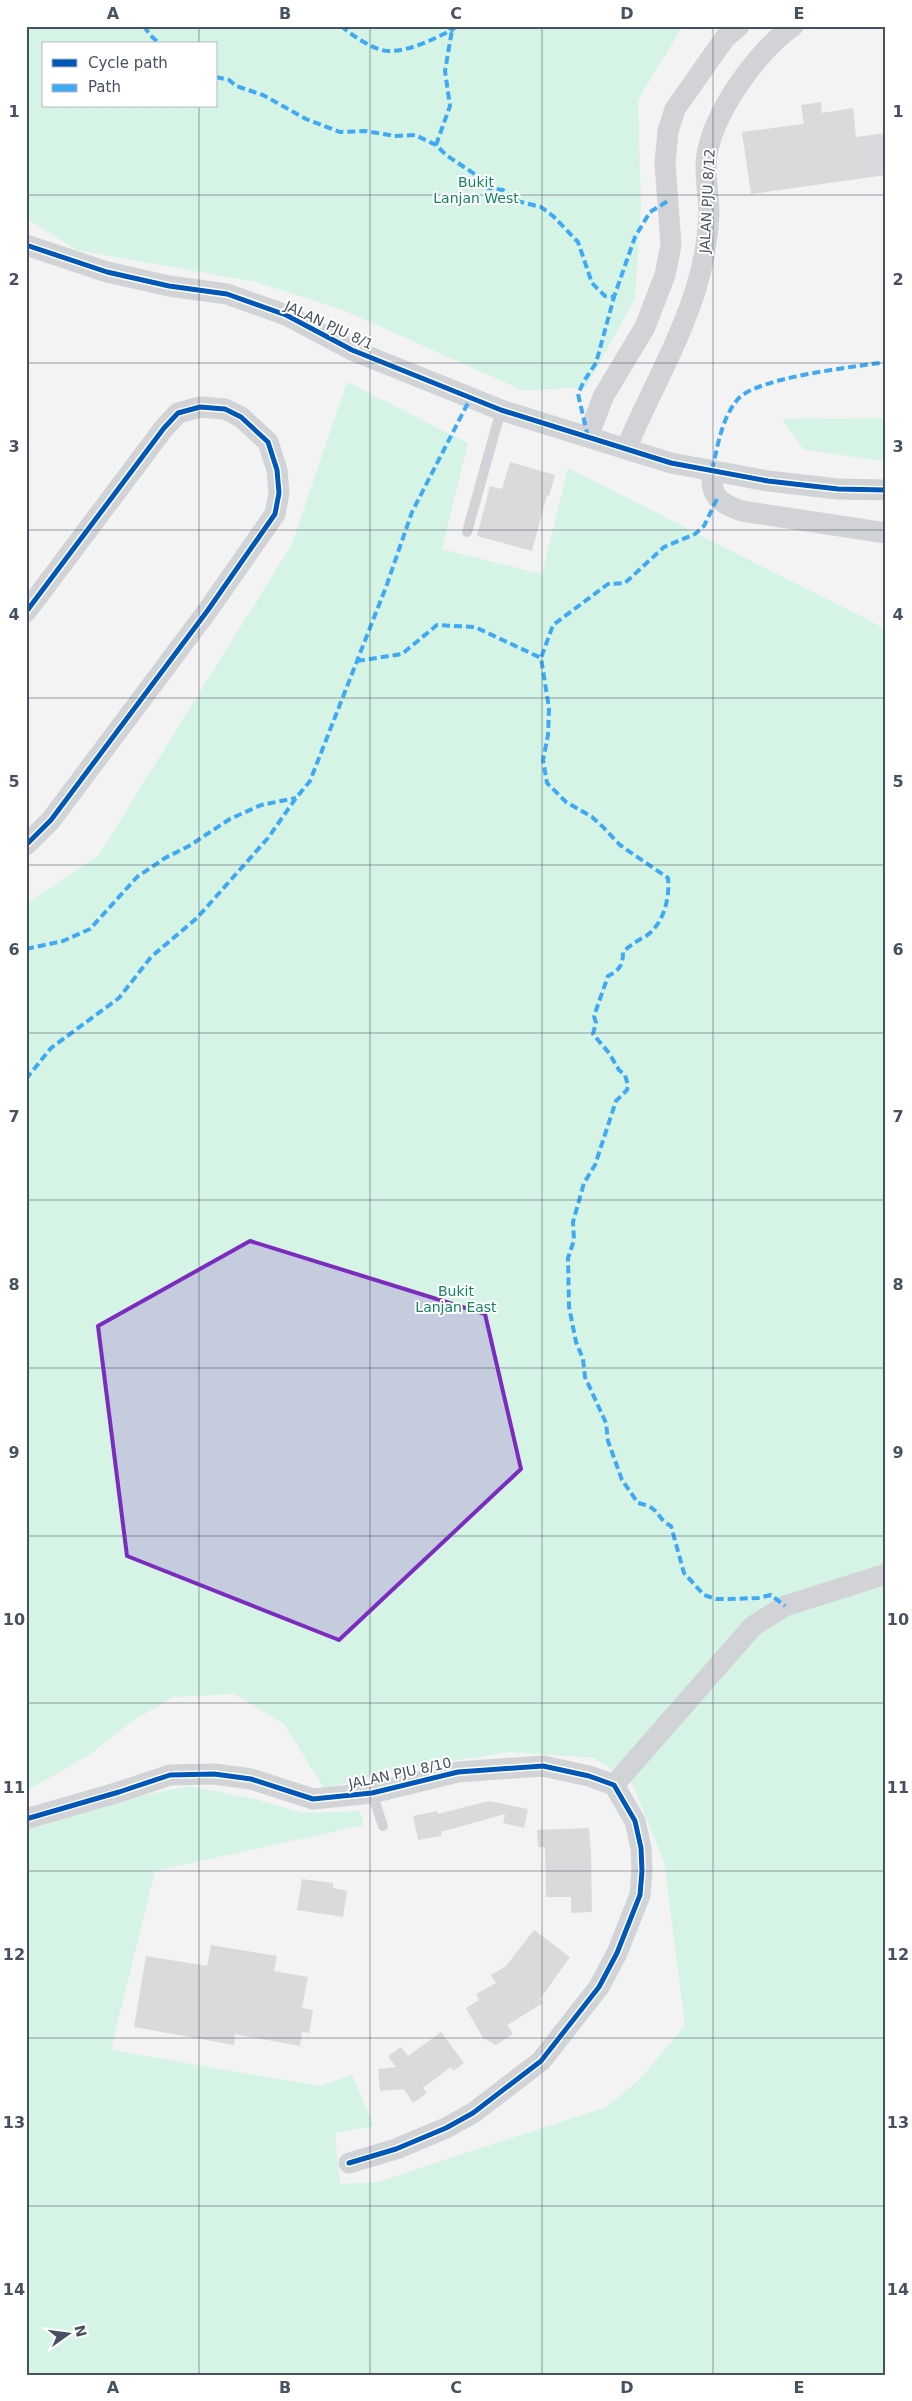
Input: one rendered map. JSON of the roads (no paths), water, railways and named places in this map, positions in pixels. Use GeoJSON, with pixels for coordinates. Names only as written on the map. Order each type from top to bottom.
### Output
{"type":"FeatureCollection","features":[{"type":"Feature","properties":{"kind":"street"},"geometry":{"type":"LineString","coordinates":[[588,437],[603,397],[645,327],[664,275],[670,245],[665,163],[668,131],[675,109],[725,38],[739,26]]}},
{"type":"Feature","properties":{"kind":"street","name":"JALAN PJU 8/12"},"geometry":{"type":"LineString","coordinates":[[626,449],[677,339],[708,248],[708,150],[721,114],[742,81],[766,49],[794,26]]}},
{"type":"Feature","properties":{"kind":"street","name":"JALAN PJU 8/1"},"geometry":{"type":"LineString","coordinates":[[26,245],[107,272],[169,286],[227,294],[286,315],[352,350],[501,410],[671,463],[768,481],[838,489],[886,490]]}},
{"type":"Feature","properties":{"kind":"street"},"geometry":{"type":"LineString","coordinates":[[26,612],[164,428],[178,413],[200,407],[225,409],[241,416],[268,442],[277,470],[279,492],[275,514],[208,610],[51,820],[26,845]]}},
{"type":"Feature","properties":{"kind":"street"},"geometry":{"type":"LineString","coordinates":[[712,470],[711,486],[717,500],[726,506],[742,511],[886,533]]}},
{"type":"Feature","properties":{"kind":"street"},"geometry":{"type":"LineString","coordinates":[[348,2163],[396,2149],[446,2128],[474,2113],[541,2060],[599,1987],[617,1953],[640,1895],[641,1848],[635,1821],[614,1785],[753,1626],[785,1606],[886,1574]]}},
{"type":"Feature","properties":{"kind":"street","name":"JALAN PJU 8/10"},"geometry":{"type":"LineString","coordinates":[[26,1819],[110,1795],[170,1775],[214,1774],[251,1779],[313,1799],[372,1793],[458,1772],[543,1766],[589,1776],[614,1785]]}},
{"type":"Feature","properties":{"kind":"lane"},"geometry":{"type":"LineString","coordinates":[[467,532],[501,410]]}},
{"type":"Feature","properties":{"kind":"lane"},"geometry":{"type":"LineString","coordinates":[[372,1793],[383,1826]]}},
{"type":"Feature","properties":{"kind":"park label","name":"Bukit Lanjan West"},"geometry":{"type":"Point","coordinates":[476,190]}},
{"type":"Feature","properties":{"kind":"park label","name":"Bukit Lanjan East"},"geometry":{"type":"Point","coordinates":[456,1299]}}]}
